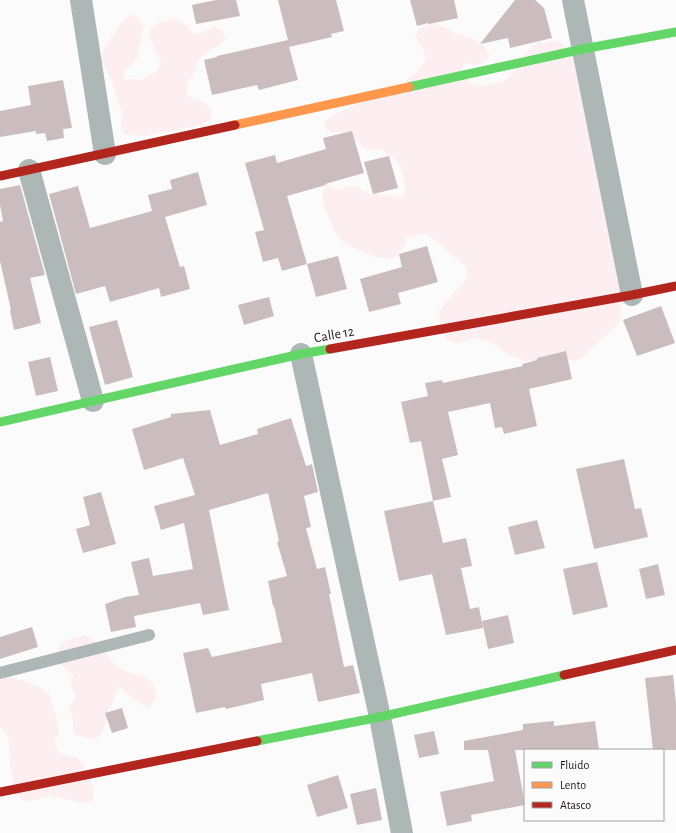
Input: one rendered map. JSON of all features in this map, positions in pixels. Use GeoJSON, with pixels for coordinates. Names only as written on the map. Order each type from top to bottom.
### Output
{"type":"FeatureCollection","features":[{"type":"Feature","properties":{"kind":"street"},"geometry":{"type":"LineString","coordinates":[[80,0],[105,154]]}},
{"type":"Feature","properties":{"kind":"street"},"geometry":{"type":"LineString","coordinates":[[573,0],[632,295]]}},
{"type":"Feature","properties":{"kind":"street"},"geometry":{"type":"LineString","coordinates":[[0,176],[583,49],[676,32]]}},
{"type":"Feature","properties":{"kind":"street"},"geometry":{"type":"LineString","coordinates":[[29,170],[93,401]]}},
{"type":"Feature","properties":{"kind":"street","name":"Calle 12"},"geometry":{"type":"LineString","coordinates":[[0,422],[301,354],[676,286]]}},
{"type":"Feature","properties":{"kind":"street"},"geometry":{"type":"LineString","coordinates":[[301,354],[380,717],[402,833]]}},
{"type":"Feature","properties":{"kind":"street"},"geometry":{"type":"LineString","coordinates":[[0,792],[380,717],[676,650]]}},
{"type":"Feature","properties":{"kind":"lane"},"geometry":{"type":"LineString","coordinates":[[0,672],[149,635]]}},
{"type":"Feature","properties":{"kind":"shaded area"},"geometry":{"type":"Polygon","coordinates":[[[133,14],[140,20],[143,29],[137,58],[132,65],[124,71],[123,79],[141,80],[157,71],[161,63],[149,36],[151,27],[159,23],[177,19],[197,35],[214,26],[222,30],[225,39],[219,45],[202,56],[186,88],[189,97],[206,103],[212,111],[210,120],[201,125],[146,136],[125,134],[120,126],[122,116],[111,79],[101,61],[102,51],[118,27],[125,19],[133,14]]]}},
{"type":"Feature","properties":{"kind":"shaded area"},"geometry":{"type":"Polygon","coordinates":[[[429,24],[438,25],[473,39],[484,46],[489,55],[484,63],[476,65],[466,63],[461,70],[472,84],[482,86],[500,82],[509,78],[524,54],[540,41],[544,44],[555,40],[563,44],[579,58],[626,292],[620,308],[621,317],[618,325],[583,357],[574,361],[525,361],[507,354],[490,342],[473,338],[456,344],[447,340],[441,332],[439,311],[468,275],[465,266],[429,235],[419,234],[407,238],[402,250],[392,259],[373,257],[347,245],[334,230],[323,204],[322,194],[326,185],[339,190],[357,186],[365,193],[394,197],[403,196],[406,187],[400,166],[382,150],[373,150],[363,147],[349,134],[340,131],[331,132],[323,126],[328,119],[336,114],[406,81],[419,69],[425,61],[425,52],[415,36],[420,28],[429,24]]]}},
{"type":"Feature","properties":{"kind":"shaded area"},"geometry":{"type":"Polygon","coordinates":[[[85,635],[98,644],[118,667],[149,680],[156,692],[155,700],[148,708],[132,698],[119,686],[112,704],[106,713],[106,722],[102,732],[96,739],[74,734],[72,715],[69,706],[76,700],[74,692],[69,684],[74,676],[60,664],[57,655],[60,646],[67,640],[85,635]]]}},
{"type":"Feature","properties":{"kind":"shaded area"},"geometry":{"type":"Polygon","coordinates":[[[0,674],[23,680],[41,688],[49,694],[56,714],[59,734],[54,741],[58,751],[66,756],[75,757],[83,763],[94,792],[93,801],[84,804],[47,796],[29,802],[20,799],[15,791],[10,764],[8,737],[3,729],[0,728],[0,674]]]}},
{"type":"Feature","properties":{"kind":"building"},"geometry":{"type":"Polygon","coordinates":[[[216,0],[236,0],[240,16],[196,24],[192,5],[216,0]]]}},
{"type":"Feature","properties":{"kind":"building"},"geometry":{"type":"Polygon","coordinates":[[[278,0],[336,0],[344,31],[331,34],[332,37],[289,47],[298,80],[259,90],[257,85],[212,95],[204,60],[288,40],[278,0]]]}},
{"type":"Feature","properties":{"kind":"building"},"geometry":{"type":"Polygon","coordinates":[[[410,0],[454,0],[458,18],[417,26],[410,0]]]}},
{"type":"Feature","properties":{"kind":"building"},"geometry":{"type":"Polygon","coordinates":[[[515,0],[535,0],[544,8],[552,38],[510,48],[508,38],[480,44],[515,0]]]}},
{"type":"Feature","properties":{"kind":"building"},"geometry":{"type":"Polygon","coordinates":[[[63,80],[72,128],[63,129],[64,138],[47,141],[45,133],[36,134],[36,131],[0,137],[0,111],[31,105],[28,86],[63,80]]]}},
{"type":"Feature","properties":{"kind":"building"},"geometry":{"type":"Polygon","coordinates":[[[352,131],[364,173],[287,196],[307,264],[282,271],[278,258],[263,262],[255,232],[264,230],[245,163],[275,155],[277,163],[326,149],[323,138],[352,131]]]}},
{"type":"Feature","properties":{"kind":"building"},"geometry":{"type":"Polygon","coordinates":[[[389,156],[398,188],[373,194],[364,162],[389,156]]]}},
{"type":"Feature","properties":{"kind":"building"},"geometry":{"type":"Polygon","coordinates":[[[198,172],[207,205],[165,217],[180,267],[184,266],[190,289],[161,297],[159,288],[110,302],[105,286],[76,294],[49,194],[78,186],[90,228],[152,211],[148,195],[172,189],[170,180],[198,172]]]}},
{"type":"Feature","properties":{"kind":"building"},"geometry":{"type":"Polygon","coordinates":[[[20,185],[45,275],[30,278],[41,323],[14,330],[0,261],[0,222],[3,221],[0,205],[0,189],[20,185]]]}},
{"type":"Feature","properties":{"kind":"building"},"geometry":{"type":"Polygon","coordinates":[[[427,246],[438,282],[398,293],[401,304],[369,312],[360,279],[402,267],[399,254],[427,246]]]}},
{"type":"Feature","properties":{"kind":"building"},"geometry":{"type":"Polygon","coordinates":[[[338,256],[347,289],[316,297],[307,264],[338,256]]]}},
{"type":"Feature","properties":{"kind":"building"},"geometry":{"type":"Polygon","coordinates":[[[269,297],[274,316],[244,325],[238,305],[269,297]]]}},
{"type":"Feature","properties":{"kind":"building"},"geometry":{"type":"Polygon","coordinates":[[[661,306],[675,343],[637,356],[623,320],[661,306]]]}},
{"type":"Feature","properties":{"kind":"building"},"geometry":{"type":"Polygon","coordinates":[[[117,320],[133,377],[105,385],[89,327],[117,320]]]}},
{"type":"Feature","properties":{"kind":"building"},"geometry":{"type":"Polygon","coordinates":[[[566,351],[572,379],[529,389],[537,426],[504,434],[502,427],[495,428],[490,403],[448,412],[458,455],[442,459],[451,497],[433,501],[421,441],[410,443],[401,402],[428,396],[425,383],[442,380],[443,383],[523,366],[522,364],[537,360],[537,358],[566,351]]]}},
{"type":"Feature","properties":{"kind":"building"},"geometry":{"type":"Polygon","coordinates":[[[50,357],[58,391],[36,396],[28,362],[50,357]]]}},
{"type":"Feature","properties":{"kind":"building"},"geometry":{"type":"Polygon","coordinates":[[[210,410],[220,445],[258,434],[257,429],[291,418],[306,466],[312,464],[318,492],[304,496],[311,527],[306,528],[317,569],[325,567],[344,667],[353,665],[360,693],[318,702],[312,673],[261,684],[264,700],[226,709],[225,707],[196,713],[183,653],[208,648],[212,657],[282,642],[268,581],[287,576],[277,542],[279,541],[268,493],[209,510],[229,610],[203,615],[200,603],[134,616],[136,627],[111,632],[105,604],[125,597],[139,595],[131,562],[149,558],[153,576],[193,569],[184,523],[161,530],[154,506],[195,495],[183,458],[144,470],[132,429],[171,417],[171,414],[210,410]]]}},
{"type":"Feature","properties":{"kind":"building"},"geometry":{"type":"Polygon","coordinates":[[[624,459],[635,509],[641,508],[648,537],[594,549],[576,469],[624,459]]]}},
{"type":"Feature","properties":{"kind":"building"},"geometry":{"type":"Polygon","coordinates":[[[101,492],[116,544],[83,553],[76,529],[90,525],[83,497],[101,492]]]}},
{"type":"Feature","properties":{"kind":"building"},"geometry":{"type":"Polygon","coordinates":[[[433,501],[443,543],[466,538],[472,566],[461,568],[470,609],[479,607],[483,628],[446,635],[432,574],[399,581],[384,511],[433,501]]]}},
{"type":"Feature","properties":{"kind":"building"},"geometry":{"type":"Polygon","coordinates":[[[537,520],[545,548],[515,555],[508,527],[537,520]]]}},
{"type":"Feature","properties":{"kind":"building"},"geometry":{"type":"Polygon","coordinates":[[[597,562],[608,607],[573,615],[563,569],[597,562]]]}},
{"type":"Feature","properties":{"kind":"building"},"geometry":{"type":"Polygon","coordinates":[[[658,564],[665,595],[646,599],[639,569],[658,564]]]}},
{"type":"Feature","properties":{"kind":"building"},"geometry":{"type":"Polygon","coordinates":[[[508,615],[514,643],[488,649],[482,621],[508,615]]]}},
{"type":"Feature","properties":{"kind":"building"},"geometry":{"type":"Polygon","coordinates":[[[32,627],[38,647],[0,659],[0,637],[32,627]]]}},
{"type":"Feature","properties":{"kind":"building"},"geometry":{"type":"Polygon","coordinates":[[[673,675],[676,704],[676,750],[653,749],[645,678],[673,675]]]}},
{"type":"Feature","properties":{"kind":"building"},"geometry":{"type":"Polygon","coordinates":[[[122,708],[128,728],[112,733],[105,713],[122,708]]]}},
{"type":"Feature","properties":{"kind":"building"},"geometry":{"type":"Polygon","coordinates":[[[554,721],[554,726],[595,721],[599,749],[515,750],[524,805],[471,815],[472,821],[447,826],[440,792],[494,781],[488,750],[464,750],[464,741],[523,730],[523,724],[554,721]]]}},
{"type":"Feature","properties":{"kind":"building"},"geometry":{"type":"Polygon","coordinates":[[[434,731],[439,754],[419,758],[414,735],[434,731]]]}},
{"type":"Feature","properties":{"kind":"building"},"geometry":{"type":"Polygon","coordinates":[[[338,775],[348,808],[317,817],[307,785],[338,775]]]}},
{"type":"Feature","properties":{"kind":"building"},"geometry":{"type":"Polygon","coordinates":[[[376,788],[382,820],[357,825],[350,794],[376,788]]]}},
{"type":"Feature","properties":{"kind":"traffic: fast"},"geometry":{"type":"LineString","coordinates":[[409,87],[583,49],[676,32]]}},
{"type":"Feature","properties":{"kind":"traffic: fast"},"geometry":{"type":"LineString","coordinates":[[0,422],[301,354],[330,349]]}},
{"type":"Feature","properties":{"kind":"traffic: fast"},"geometry":{"type":"LineString","coordinates":[[257,741],[380,717],[564,675]]}},
{"type":"Feature","properties":{"kind":"traffic: slow"},"geometry":{"type":"LineString","coordinates":[[235,125],[409,87]]}},
{"type":"Feature","properties":{"kind":"traffic: jam"},"geometry":{"type":"LineString","coordinates":[[0,176],[235,125]]}},
{"type":"Feature","properties":{"kind":"traffic: jam"},"geometry":{"type":"LineString","coordinates":[[330,349],[676,286]]}},
{"type":"Feature","properties":{"kind":"traffic: jam"},"geometry":{"type":"LineString","coordinates":[[564,675],[676,650]]}},
{"type":"Feature","properties":{"kind":"traffic: jam"},"geometry":{"type":"LineString","coordinates":[[0,792],[257,741]]}}]}
